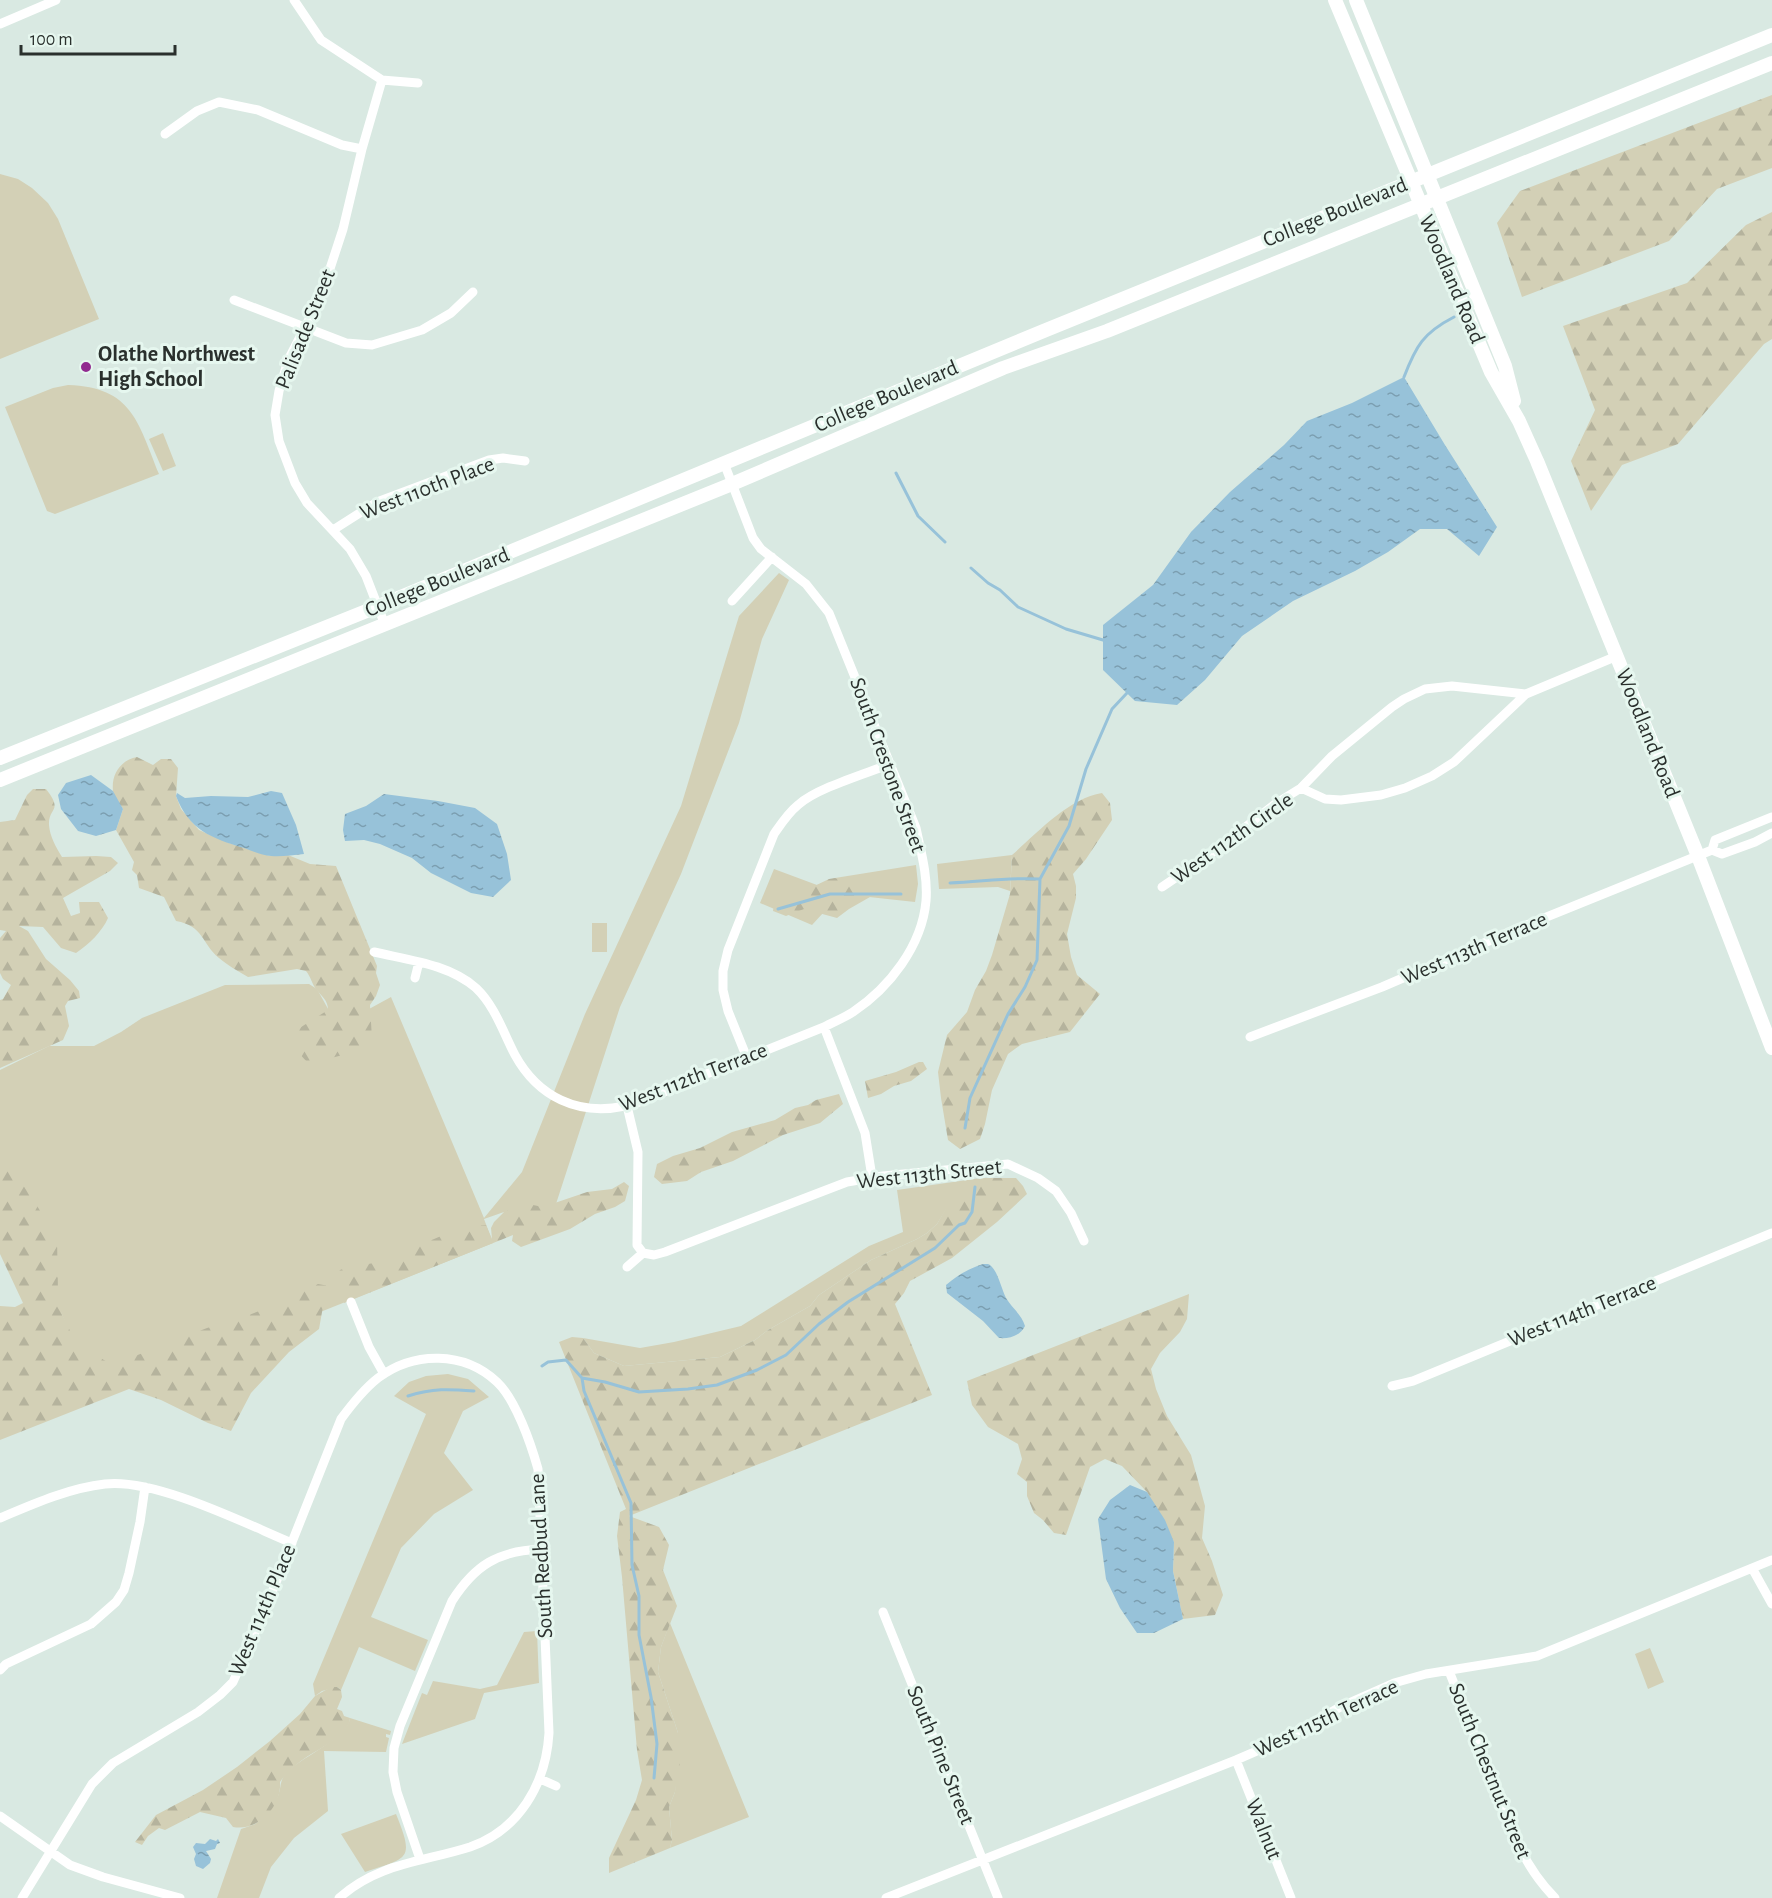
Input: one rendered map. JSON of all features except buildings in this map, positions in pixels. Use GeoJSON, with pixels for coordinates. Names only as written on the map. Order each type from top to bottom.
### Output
{"type":"FeatureCollection","features":[{"type":"Feature","properties":{"kind":"main road","name":"Woodland Road"},"geometry":{"type":"LineString","coordinates":[[1335,0],[1491,372],[1519,421],[1617,656],[1772,1048]]}},
{"type":"Feature","properties":{"kind":"main road","name":"Woodland Road"},"geometry":{"type":"LineString","coordinates":[[1356,0],[1505,366],[1519,421]]}},
{"type":"Feature","properties":{"kind":"main road","name":"College Boulevard"},"geometry":{"type":"LineString","coordinates":[[0,758],[1772,35]]}},
{"type":"Feature","properties":{"kind":"main road","name":"College Boulevard"},"geometry":{"type":"LineString","coordinates":[[0,780],[732,484],[1004,368],[1107,331],[1772,63]]}},
{"type":"Feature","properties":{"kind":"street"},"geometry":{"type":"LineString","coordinates":[[0,24],[56,0]]}},
{"type":"Feature","properties":{"kind":"street"},"geometry":{"type":"LineString","coordinates":[[294,0],[321,40],[382,80],[418,83]]}},
{"type":"Feature","properties":{"kind":"street","name":"Palisade Street"},"geometry":{"type":"LineString","coordinates":[[382,80],[362,149],[343,229],[321,296],[288,360],[275,415],[279,441],[295,483],[307,503],[350,549],[366,576],[385,625]]}},
{"type":"Feature","properties":{"kind":"street"},"geometry":{"type":"LineString","coordinates":[[165,134],[197,111],[219,102],[258,110],[342,145],[362,149]]}},
{"type":"Feature","properties":{"kind":"street"},"geometry":{"type":"LineString","coordinates":[[234,300],[346,343],[372,345],[422,330],[451,313],[472,292]]}},
{"type":"Feature","properties":{"kind":"street","name":"West 110th Place"},"geometry":{"type":"LineString","coordinates":[[333,530],[377,502],[489,460],[503,458],[525,461]]}},
{"type":"Feature","properties":{"kind":"street","name":"South Crestone Street"},"geometry":{"type":"LineString","coordinates":[[724,463],[753,537],[761,549],[806,584],[829,613],[916,828],[924,865],[926,901],[918,933],[900,968],[875,995],[851,1013],[824,1027]]}},
{"type":"Feature","properties":{"kind":"street"},"geometry":{"type":"LineString","coordinates":[[732,601],[772,556]]}},
{"type":"Feature","properties":{"kind":"street","name":"West 112th Circle"},"geometry":{"type":"LineString","coordinates":[[1301,788],[1325,800],[1341,800],[1381,795],[1405,788],[1432,776],[1454,762],[1526,694],[1617,656]]}},
{"type":"Feature","properties":{"kind":"street","name":"West 112th Circle"},"geometry":{"type":"LineString","coordinates":[[1162,887],[1212,853],[1275,804],[1301,788],[1324,764],[1359,734],[1392,707],[1417,692],[1452,686],[1526,694]]}},
{"type":"Feature","properties":{"kind":"street"},"geometry":{"type":"LineString","coordinates":[[747,1058],[728,1011],[723,990],[723,971],[728,950],[774,834],[792,811],[808,798],[890,764]]}},
{"type":"Feature","properties":{"kind":"street"},"geometry":{"type":"LineString","coordinates":[[1772,817],[1715,840],[1712,850],[1722,854],[1772,833]]}},
{"type":"Feature","properties":{"kind":"street","name":"West 113th Terrace"},"geometry":{"type":"LineString","coordinates":[[1250,1037],[1382,987],[1512,931],[1712,850]]}},
{"type":"Feature","properties":{"kind":"street","name":"West 112th Terrace"},"geometry":{"type":"LineString","coordinates":[[374,952],[419,962],[455,974],[476,988],[491,1006],[516,1056],[531,1079],[552,1096],[577,1107],[589,1109],[627,1106],[824,1027]]}},
{"type":"Feature","properties":{"kind":"street"},"geometry":{"type":"LineString","coordinates":[[415,978],[419,962]]}},
{"type":"Feature","properties":{"kind":"street"},"geometry":{"type":"LineString","coordinates":[[824,1027],[865,1133],[872,1177]]}},
{"type":"Feature","properties":{"kind":"street"},"geometry":{"type":"LineString","coordinates":[[627,1106],[638,1152],[638,1245],[643,1253],[627,1267]]}},
{"type":"Feature","properties":{"kind":"street","name":"West 113th Street"},"geometry":{"type":"LineString","coordinates":[[643,1253],[654,1255],[665,1252],[847,1182],[872,1177],[1008,1164],[1038,1178],[1056,1191],[1071,1213],[1084,1241]]}},
{"type":"Feature","properties":{"kind":"street","name":"West 114th Terrace"},"geometry":{"type":"LineString","coordinates":[[1392,1386],[1413,1381],[1772,1233]]}},
{"type":"Feature","properties":{"kind":"street"},"geometry":{"type":"LineString","coordinates":[[351,1302],[369,1347],[384,1374]]}},
{"type":"Feature","properties":{"kind":"street","name":"South Redbud Lane"},"geometry":{"type":"LineString","coordinates":[[339,1898],[367,1878],[420,1859],[470,1846],[494,1835],[529,1801],[540,1779],[548,1749],[538,1469],[529,1439],[512,1403],[498,1383],[473,1365],[446,1357],[416,1360],[384,1374]]}},
{"type":"Feature","properties":{"kind":"street","name":"West 114th Place"},"geometry":{"type":"LineString","coordinates":[[22,1898],[92,1784],[113,1762],[198,1712],[233,1682],[263,1615],[341,1419],[364,1391],[384,1374]]}},
{"type":"Feature","properties":{"kind":"street"},"geometry":{"type":"LineString","coordinates":[[0,1518],[77,1489],[106,1483],[136,1485],[170,1494],[292,1543]]}},
{"type":"Feature","properties":{"kind":"street"},"geometry":{"type":"LineString","coordinates":[[0,1670],[6,1664],[90,1624],[116,1602],[124,1590],[129,1573],[145,1487]]}},
{"type":"Feature","properties":{"kind":"street"},"geometry":{"type":"LineString","coordinates":[[420,1859],[397,1792],[393,1772],[394,1748],[400,1726],[452,1601],[464,1582],[483,1565],[505,1554],[541,1549]]}},
{"type":"Feature","properties":{"kind":"street","name":"West 115th Terrace"},"geometry":{"type":"LineString","coordinates":[[886,1898],[1236,1760],[1282,1740],[1342,1706],[1394,1683],[1426,1674],[1537,1656],[1772,1560]]}},
{"type":"Feature","properties":{"kind":"street"},"geometry":{"type":"LineString","coordinates":[[1752,1568],[1772,1604]]}},
{"type":"Feature","properties":{"kind":"street","name":"South Pine Street"},"geometry":{"type":"LineString","coordinates":[[883,1612],[998,1898]]}},
{"type":"Feature","properties":{"kind":"street","name":"South Chestnut Street"},"geometry":{"type":"LineString","coordinates":[[1449,1671],[1516,1840],[1527,1862],[1555,1898]]}},
{"type":"Feature","properties":{"kind":"street","name":"Walnut"},"geometry":{"type":"LineString","coordinates":[[1236,1760],[1291,1898]]}},
{"type":"Feature","properties":{"kind":"street"},"geometry":{"type":"LineString","coordinates":[[540,1779],[556,1786]]}},
{"type":"Feature","properties":{"kind":"street"},"geometry":{"type":"LineString","coordinates":[[0,1816],[48,1855],[153,1894],[180,1898]]}},
{"type":"Feature","properties":{"kind":"green space"},"geometry":{"type":"Polygon","coordinates":[[[1772,95],[1772,168],[1717,189],[1669,241],[1522,297],[1497,223],[1520,191],[1772,95]]]}},
{"type":"Feature","properties":{"kind":"green space"},"geometry":{"type":"Polygon","coordinates":[[[0,174],[18,179],[48,203],[58,219],[99,319],[0,359],[0,174]]]}},
{"type":"Feature","properties":{"kind":"green space"},"geometry":{"type":"Polygon","coordinates":[[[1772,212],[1772,339],[1764,344],[1678,444],[1622,465],[1591,511],[1571,461],[1595,410],[1563,326],[1687,283],[1746,225],[1772,212]]]}},
{"type":"Feature","properties":{"kind":"green space"},"geometry":{"type":"Polygon","coordinates":[[[68,385],[89,387],[106,392],[119,400],[138,424],[159,474],[55,514],[47,511],[5,407],[53,388],[68,385]]]}},
{"type":"Feature","properties":{"kind":"green space"},"geometry":{"type":"Polygon","coordinates":[[[163,433],[176,466],[163,471],[149,439],[163,433]]]}},
{"type":"Feature","properties":{"kind":"green space"},"geometry":{"type":"Polygon","coordinates":[[[779,573],[789,580],[762,639],[739,723],[681,874],[620,1007],[555,1207],[511,1216],[504,1212],[484,1219],[493,1243],[148,1381],[81,1361],[0,1162],[0,1070],[49,1046],[94,1046],[142,1018],[225,985],[309,984],[317,989],[332,1016],[369,1009],[391,997],[484,1218],[522,1172],[585,1014],[681,806],[739,616],[779,573]]]}},
{"type":"Feature","properties":{"kind":"green space"},"geometry":{"type":"Polygon","coordinates":[[[137,757],[153,765],[161,759],[171,759],[178,768],[176,796],[181,809],[199,830],[229,843],[270,856],[288,855],[310,864],[336,866],[377,966],[376,973],[380,985],[370,1005],[372,1039],[365,1045],[350,1052],[308,1063],[296,1050],[294,1036],[298,1029],[328,1010],[328,1007],[306,971],[297,969],[248,977],[219,958],[192,927],[176,921],[164,897],[139,888],[137,875],[132,870],[134,862],[116,830],[123,809],[113,791],[115,774],[118,769],[126,761],[137,757]]]}},
{"type":"Feature","properties":{"kind":"green space"},"geometry":{"type":"Polygon","coordinates":[[[33,789],[46,789],[54,802],[55,806],[49,819],[49,825],[62,857],[111,857],[118,863],[110,871],[63,898],[71,916],[80,913],[79,902],[99,902],[108,918],[95,937],[76,953],[61,948],[43,927],[19,926],[28,931],[46,959],[70,980],[79,991],[80,998],[68,1001],[65,1006],[69,1026],[63,1040],[0,1068],[0,1000],[3,999],[11,985],[3,979],[0,973],[0,938],[6,931],[0,930],[0,822],[15,820],[27,795],[33,789]]]}},
{"type":"Feature","properties":{"kind":"green space"},"geometry":{"type":"Polygon","coordinates":[[[1102,793],[1110,803],[1112,820],[1073,874],[1076,898],[1067,934],[1077,975],[1100,994],[1070,1032],[1022,1044],[1008,1054],[992,1090],[980,1139],[960,1149],[948,1140],[938,1072],[947,1035],[967,1012],[992,955],[1010,894],[1012,855],[1065,809],[1090,796],[1102,793]]]}},
{"type":"Feature","properties":{"kind":"green space"},"geometry":{"type":"Polygon","coordinates":[[[1012,855],[1010,891],[998,887],[939,889],[937,864],[1012,855]]]}},
{"type":"Feature","properties":{"kind":"green space"},"geometry":{"type":"Polygon","coordinates":[[[916,865],[918,884],[915,902],[869,897],[823,913],[812,925],[760,903],[774,869],[817,885],[835,878],[916,865]]]}},
{"type":"Feature","properties":{"kind":"green space"},"geometry":{"type":"Polygon","coordinates":[[[835,878],[870,891],[870,897],[837,918],[804,909],[786,916],[773,911],[774,904],[779,899],[835,878]]]}},
{"type":"Feature","properties":{"kind":"green space"},"geometry":{"type":"Polygon","coordinates":[[[592,923],[607,923],[607,952],[592,952],[592,923]]]}},
{"type":"Feature","properties":{"kind":"green space"},"geometry":{"type":"Polygon","coordinates":[[[923,1062],[927,1069],[911,1081],[868,1098],[865,1081],[923,1062]]]}},
{"type":"Feature","properties":{"kind":"green space"},"geometry":{"type":"Polygon","coordinates":[[[839,1094],[843,1104],[820,1123],[783,1135],[733,1161],[701,1172],[687,1181],[662,1184],[654,1177],[657,1164],[673,1156],[700,1148],[732,1132],[775,1120],[795,1108],[808,1105],[816,1100],[839,1094]]]}},
{"type":"Feature","properties":{"kind":"green space"},"geometry":{"type":"Polygon","coordinates":[[[0,1154],[29,1193],[57,1238],[58,1292],[62,1314],[72,1335],[91,1352],[112,1365],[207,1328],[249,1315],[318,1284],[329,1286],[319,1329],[289,1352],[251,1393],[231,1431],[208,1423],[161,1400],[129,1389],[0,1440],[0,1306],[15,1307],[23,1303],[0,1254],[0,1154]]]}},
{"type":"Feature","properties":{"kind":"green space"},"geometry":{"type":"Polygon","coordinates":[[[981,1178],[950,1203],[937,1224],[927,1233],[871,1260],[819,1295],[810,1306],[755,1340],[720,1357],[624,1366],[594,1353],[583,1338],[640,1348],[741,1326],[869,1246],[903,1232],[897,1190],[981,1178]]]}},
{"type":"Feature","properties":{"kind":"green space"},"geometry":{"type":"Polygon","coordinates":[[[981,1178],[1016,1178],[1027,1194],[997,1222],[952,1258],[910,1281],[895,1304],[932,1395],[629,1516],[659,1527],[669,1545],[663,1570],[677,1606],[661,1647],[658,1672],[678,1733],[681,1756],[675,1792],[669,1807],[672,1840],[670,1848],[609,1873],[609,1858],[636,1800],[642,1780],[637,1750],[617,1536],[620,1512],[626,1509],[559,1342],[572,1337],[583,1338],[594,1353],[624,1366],[720,1357],[755,1340],[810,1306],[819,1295],[871,1260],[927,1233],[937,1224],[949,1203],[971,1183],[981,1178]]]}},
{"type":"Feature","properties":{"kind":"green space"},"geometry":{"type":"Polygon","coordinates":[[[624,1182],[629,1186],[625,1201],[595,1214],[570,1229],[521,1247],[512,1241],[513,1235],[344,1303],[343,1296],[349,1289],[335,1286],[334,1279],[340,1270],[381,1261],[445,1234],[472,1227],[486,1225],[492,1239],[491,1228],[504,1212],[533,1205],[543,1207],[587,1192],[612,1189],[624,1182]]]}},
{"type":"Feature","properties":{"kind":"green space"},"geometry":{"type":"Polygon","coordinates":[[[1189,1294],[1187,1319],[1180,1332],[1160,1353],[1151,1369],[1167,1416],[1191,1455],[1205,1506],[1202,1538],[1223,1595],[1215,1615],[1183,1619],[1173,1571],[1174,1542],[1147,1492],[1122,1466],[1105,1459],[1090,1467],[1066,1535],[1054,1533],[1034,1513],[1027,1496],[1027,1482],[1017,1474],[1022,1459],[1018,1444],[988,1427],[972,1405],[967,1381],[1189,1294]]]}},
{"type":"Feature","properties":{"kind":"green space"},"geometry":{"type":"Polygon","coordinates":[[[448,1374],[468,1379],[489,1397],[463,1411],[444,1453],[473,1490],[434,1514],[401,1548],[371,1617],[428,1640],[415,1671],[359,1647],[341,1690],[337,1687],[322,1691],[315,1696],[313,1684],[426,1414],[394,1396],[409,1382],[426,1376],[448,1374]]]}},
{"type":"Feature","properties":{"kind":"green space"},"geometry":{"type":"Polygon","coordinates":[[[670,1623],[749,1817],[670,1848],[672,1840],[669,1807],[675,1792],[678,1733],[658,1672],[661,1647],[670,1623]]]}},
{"type":"Feature","properties":{"kind":"green space"},"geometry":{"type":"Polygon","coordinates":[[[537,1631],[539,1683],[484,1693],[475,1719],[402,1744],[422,1693],[427,1695],[433,1681],[480,1689],[497,1685],[524,1632],[537,1631]]]}},
{"type":"Feature","properties":{"kind":"green space"},"geometry":{"type":"Polygon","coordinates":[[[1650,1648],[1664,1682],[1648,1689],[1635,1654],[1650,1648]]]}},
{"type":"Feature","properties":{"kind":"green space"},"geometry":{"type":"Polygon","coordinates":[[[331,1687],[341,1690],[342,1697],[337,1709],[350,1718],[348,1725],[338,1737],[287,1773],[280,1782],[277,1800],[267,1815],[251,1825],[233,1827],[226,1818],[200,1812],[165,1830],[159,1828],[148,1836],[142,1845],[135,1842],[156,1815],[203,1790],[237,1767],[300,1714],[315,1696],[331,1687]]]}},
{"type":"Feature","properties":{"kind":"green space"},"geometry":{"type":"Polygon","coordinates":[[[350,1718],[391,1731],[390,1735],[386,1734],[389,1738],[386,1752],[324,1751],[328,1811],[294,1838],[271,1867],[259,1898],[217,1898],[241,1829],[261,1819],[276,1799],[285,1774],[334,1739],[342,1732],[350,1718]]]}},
{"type":"Feature","properties":{"kind":"green space"},"geometry":{"type":"Polygon","coordinates":[[[396,1814],[405,1841],[404,1855],[391,1863],[365,1872],[341,1834],[396,1814]]]}},
{"type":"Feature","properties":{"kind":"water"},"geometry":{"type":"Polygon","coordinates":[[[1404,377],[1497,527],[1479,556],[1447,529],[1420,529],[1388,552],[1355,571],[1293,601],[1242,636],[1205,680],[1177,705],[1135,701],[1103,670],[1103,625],[1153,585],[1191,532],[1230,492],[1284,445],[1307,421],[1352,403],[1404,377]]]}},
{"type":"Feature","properties":{"kind":"water"},"geometry":{"type":"Polygon","coordinates":[[[91,775],[113,791],[123,809],[116,830],[96,836],[78,831],[61,809],[58,795],[66,783],[91,775]]]}},
{"type":"Feature","properties":{"kind":"water"},"geometry":{"type":"Polygon","coordinates":[[[271,791],[282,793],[296,825],[304,854],[279,856],[257,853],[211,836],[187,817],[176,796],[177,793],[185,798],[248,797],[271,791]]]}},
{"type":"Feature","properties":{"kind":"water"},"geometry":{"type":"Polygon","coordinates":[[[384,794],[475,808],[497,824],[507,854],[511,880],[493,897],[471,893],[431,873],[412,858],[380,844],[364,840],[345,841],[343,830],[345,814],[366,806],[384,794]]]}},
{"type":"Feature","properties":{"kind":"water"},"geometry":{"type":"Polygon","coordinates":[[[983,1264],[989,1264],[994,1270],[1006,1298],[1024,1322],[1025,1326],[1015,1336],[999,1338],[983,1321],[947,1293],[946,1285],[950,1281],[983,1264]]]}},
{"type":"Feature","properties":{"kind":"water"},"geometry":{"type":"Polygon","coordinates":[[[1130,1485],[1147,1492],[1165,1520],[1174,1542],[1173,1571],[1183,1619],[1154,1633],[1137,1633],[1120,1608],[1106,1579],[1098,1519],[1110,1500],[1130,1485]]]}},
{"type":"Feature","properties":{"kind":"water"},"geometry":{"type":"Polygon","coordinates":[[[210,1839],[216,1841],[218,1839],[220,1843],[215,1849],[206,1851],[211,1859],[203,1869],[196,1866],[194,1859],[196,1854],[193,1847],[196,1843],[205,1844],[210,1839]]]}},
{"type":"Feature","properties":{"kind":"waterway"},"geometry":{"type":"LineString","coordinates":[[1404,377],[1422,341],[1454,317]]}},
{"type":"Feature","properties":{"kind":"waterway"},"geometry":{"type":"LineString","coordinates":[[896,473],[918,516],[945,542]]}},
{"type":"Feature","properties":{"kind":"waterway"},"geometry":{"type":"LineString","coordinates":[[971,568],[1018,607],[1066,629],[1103,640]]}},
{"type":"Feature","properties":{"kind":"waterway"},"geometry":{"type":"LineString","coordinates":[[965,1128],[970,1098],[1008,1014],[1025,987],[1037,960],[1040,879],[1069,826],[1086,769],[1112,709],[1127,693]]}},
{"type":"Feature","properties":{"kind":"waterway"},"geometry":{"type":"LineString","coordinates":[[950,883],[1040,879]]}},
{"type":"Feature","properties":{"kind":"waterway"},"geometry":{"type":"LineString","coordinates":[[778,909],[830,894],[901,894]]}},
{"type":"Feature","properties":{"kind":"waterway"},"geometry":{"type":"LineString","coordinates":[[654,1778],[657,1744],[639,1635],[639,1596],[632,1565],[631,1503],[584,1391],[582,1378],[639,1392],[717,1385],[757,1370],[786,1355],[819,1324],[848,1302],[935,1248],[959,1225],[965,1223],[972,1212],[975,1187]]}},
{"type":"Feature","properties":{"kind":"waterway"},"geometry":{"type":"LineString","coordinates":[[542,1366],[548,1362],[566,1360],[582,1378]]}},
{"type":"Feature","properties":{"kind":"waterway"},"geometry":{"type":"LineString","coordinates":[[408,1396],[441,1390],[474,1391]]}},
{"type":"Feature","properties":{"kind":"place","name":"Olathe Northwest High School"},"geometry":{"type":"Point","coordinates":[86,367]}}]}
